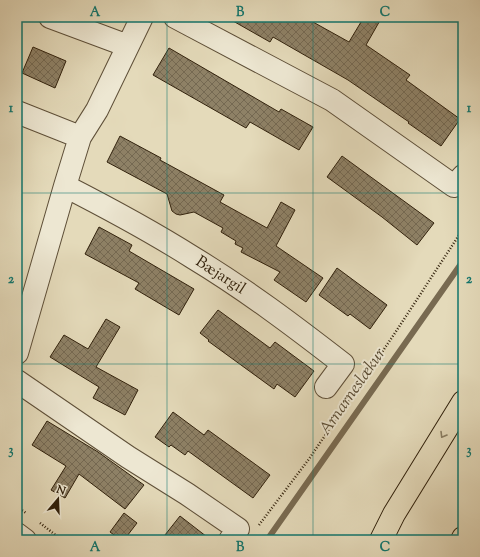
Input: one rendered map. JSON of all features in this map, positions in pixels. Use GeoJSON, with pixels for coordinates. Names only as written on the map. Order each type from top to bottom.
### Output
{"type":"FeatureCollection","features":[{"type":"Feature","properties":{"kind":"highway"},"geometry":{"type":"LineString","coordinates":[[381,540],[394,514],[463,402]]}},
{"type":"Feature","properties":{"kind":"street"},"geometry":{"type":"LineString","coordinates":[[50,17],[128,46]]}},
{"type":"Feature","properties":{"kind":"street"},"geometry":{"type":"LineString","coordinates":[[17,353],[80,137],[97,110],[142,17]]}},
{"type":"Feature","properties":{"kind":"street"},"geometry":{"type":"LineString","coordinates":[[175,17],[332,100],[454,186],[463,176]]}},
{"type":"Feature","properties":{"kind":"street"},"geometry":{"type":"LineString","coordinates":[[17,112],[80,137]]}},
{"type":"Feature","properties":{"kind":"street","name":"Bæjargil"},"geometry":{"type":"LineString","coordinates":[[65,186],[192,257],[294,326],[337,359],[343,364],[326,387]]}},
{"type":"Feature","properties":{"kind":"street"},"geometry":{"type":"LineString","coordinates":[[17,381],[128,458],[187,494],[238,529],[230,540]]}},
{"type":"Feature","properties":{"kind":"street"},"geometry":{"type":"LineString","coordinates":[[17,534],[25,540]]}},
{"type":"Feature","properties":{"kind":"path"},"geometry":{"type":"LineString","coordinates":[[257,528],[309,459],[463,229]]}},
{"type":"Feature","properties":{"kind":"building"},"geometry":{"type":"Polygon","coordinates":[[[226,17],[304,17],[349,42],[364,17],[382,17],[366,45],[410,75],[406,80],[460,119],[441,146],[348,80],[273,37],[270,42],[226,17]]]}},
{"type":"Feature","properties":{"kind":"building"},"geometry":{"type":"Polygon","coordinates":[[[33,47],[66,61],[55,88],[22,73],[33,47]]]}},
{"type":"Feature","properties":{"kind":"building"},"geometry":{"type":"Polygon","coordinates":[[[169,48],[279,112],[281,109],[313,127],[299,150],[250,122],[246,128],[153,75],[169,48]]]}},
{"type":"Feature","properties":{"kind":"building"},"geometry":{"type":"Polygon","coordinates":[[[120,136],[224,195],[220,202],[267,228],[281,202],[295,210],[276,246],[323,278],[306,302],[274,280],[280,272],[241,252],[243,248],[235,244],[236,241],[221,232],[223,228],[194,212],[180,215],[176,214],[172,211],[167,194],[107,162],[120,136]]]}},
{"type":"Feature","properties":{"kind":"building"},"geometry":{"type":"Polygon","coordinates":[[[342,156],[434,223],[417,245],[382,217],[327,177],[342,156]]]}},
{"type":"Feature","properties":{"kind":"building"},"geometry":{"type":"Polygon","coordinates":[[[99,227],[132,245],[129,251],[194,289],[179,315],[135,289],[139,283],[85,254],[99,227]]]}},
{"type":"Feature","properties":{"kind":"building"},"geometry":{"type":"Polygon","coordinates":[[[337,268],[387,305],[370,329],[350,314],[348,316],[319,295],[337,268]]]}},
{"type":"Feature","properties":{"kind":"building"},"geometry":{"type":"Polygon","coordinates":[[[218,310],[270,348],[275,342],[314,371],[295,397],[277,384],[274,389],[208,341],[209,340],[200,333],[218,310]]]}},
{"type":"Feature","properties":{"kind":"building"},"geometry":{"type":"Polygon","coordinates":[[[106,319],[120,327],[96,367],[138,390],[125,415],[93,398],[99,387],[50,357],[64,335],[88,349],[106,319]]]}},
{"type":"Feature","properties":{"kind":"building"},"geometry":{"type":"Polygon","coordinates":[[[173,412],[204,435],[208,430],[270,475],[253,498],[188,451],[185,455],[171,445],[169,447],[155,437],[173,412]]]}},
{"type":"Feature","properties":{"kind":"building"},"geometry":{"type":"Polygon","coordinates":[[[47,421],[98,452],[144,485],[125,509],[79,474],[65,498],[51,490],[66,466],[32,445],[47,421]]]}},
{"type":"Feature","properties":{"kind":"building"},"geometry":{"type":"Polygon","coordinates":[[[124,513],[137,523],[124,540],[121,540],[110,532],[124,513]]]}},
{"type":"Feature","properties":{"kind":"building"},"geometry":{"type":"Polygon","coordinates":[[[180,516],[211,540],[161,540],[180,516]]]}},
{"type":"Feature","properties":{"kind":"waterway","name":"Arnarneslækur"},"geometry":{"type":"LineString","coordinates":[[267,540],[463,261]]}}]}
